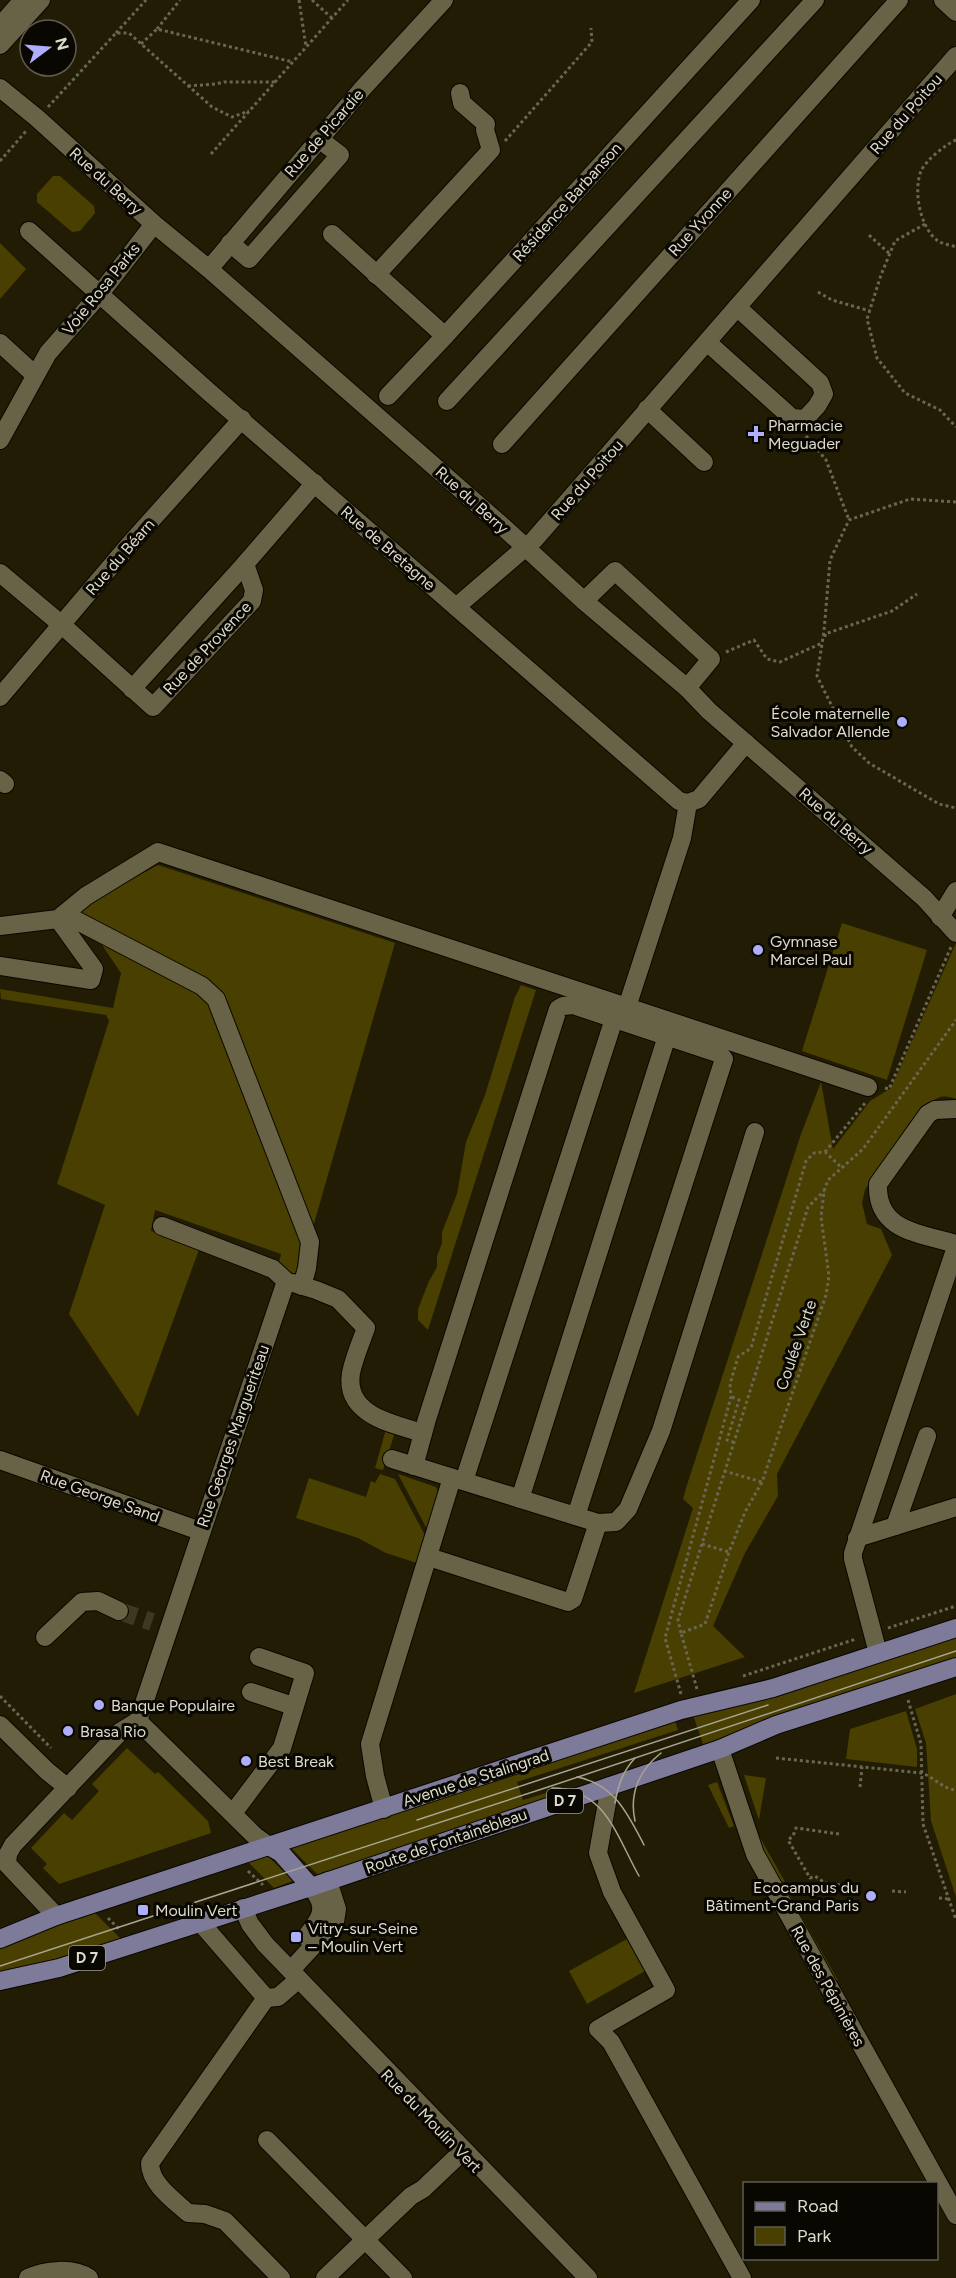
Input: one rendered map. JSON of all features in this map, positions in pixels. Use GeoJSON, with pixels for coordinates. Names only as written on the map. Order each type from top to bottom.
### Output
{"type":"FeatureCollection","features":[{"type":"Feature","properties":{"kind":"main road","name":"Avenue de Stalingrad"},"geometry":{"type":"LineString","coordinates":[[0,1939],[56,1916],[681,1710],[773,1688],[956,1628]]}},
{"type":"Feature","properties":{"kind":"main road","name":"Route de Fontainebleau"},"geometry":{"type":"LineString","coordinates":[[0,1981],[59,1968],[320,1884],[720,1749],[776,1725],[956,1667]]}},
{"type":"Feature","properties":{"kind":"main road"},"geometry":{"type":"LineString","coordinates":[[269,1846],[320,1884]]}},
{"type":"Feature","properties":{"kind":"street"},"geometry":{"type":"LineString","coordinates":[[0,26],[23,0]]}},
{"type":"Feature","properties":{"kind":"street"},"geometry":{"type":"LineString","coordinates":[[0,45],[41,0]]}},
{"type":"Feature","properties":{"kind":"street","name":"Rue de Picardie"},"geometry":{"type":"LineString","coordinates":[[209,269],[319,139],[444,0]]}},
{"type":"Feature","properties":{"kind":"street","name":"Résidence Barbanson"},"geometry":{"type":"LineString","coordinates":[[388,396],[751,0]]}},
{"type":"Feature","properties":{"kind":"street"},"geometry":{"type":"LineString","coordinates":[[447,401],[815,0]]}},
{"type":"Feature","properties":{"kind":"street","name":"Rue Yvonne"},"geometry":{"type":"LineString","coordinates":[[502,444],[899,0]]}},
{"type":"Feature","properties":{"kind":"street"},"geometry":{"type":"LineString","coordinates":[[943,0],[956,12]]}},
{"type":"Feature","properties":{"kind":"street","name":"Rue du Poitou"},"geometry":{"type":"LineString","coordinates":[[456,607],[534,540],[955,60]]}},
{"type":"Feature","properties":{"kind":"street","name":"Rue du Berry"},"geometry":{"type":"LineString","coordinates":[[0,88],[37,118],[153,224],[209,269],[924,898],[955,937]]}},
{"type":"Feature","properties":{"kind":"street"},"geometry":{"type":"LineString","coordinates":[[376,275],[491,150],[485,130],[486,124],[462,103],[460,93]]}},
{"type":"Feature","properties":{"kind":"street"},"geometry":{"type":"LineString","coordinates":[[230,243],[249,259],[340,155],[319,139]]}},
{"type":"Feature","properties":{"kind":"street","name":"Voie Rosa Parks"},"geometry":{"type":"LineString","coordinates":[[35,375],[48,353],[99,295],[153,224]]}},
{"type":"Feature","properties":{"kind":"street","name":"Rue de Bretagne"},"geometry":{"type":"LineString","coordinates":[[29,231],[99,295],[679,801],[688,803]]}},
{"type":"Feature","properties":{"kind":"street"},"geometry":{"type":"LineString","coordinates":[[332,234],[445,336]]}},
{"type":"Feature","properties":{"kind":"street"},"geometry":{"type":"LineString","coordinates":[[707,342],[792,418],[805,419],[817,406],[824,394],[820,383],[737,307]]}},
{"type":"Feature","properties":{"kind":"street"},"geometry":{"type":"LineString","coordinates":[[0,343],[35,375],[0,440]]}},
{"type":"Feature","properties":{"kind":"street"},"geometry":{"type":"LineString","coordinates":[[647,409],[704,462]]}},
{"type":"Feature","properties":{"kind":"street","name":"Rue du Béarn"},"geometry":{"type":"LineString","coordinates":[[0,697],[129,545],[242,419]]}},
{"type":"Feature","properties":{"kind":"street"},"geometry":{"type":"LineString","coordinates":[[132,689],[315,483]]}},
{"type":"Feature","properties":{"kind":"street","name":"Rue de Provence"},"geometry":{"type":"LineString","coordinates":[[4,585],[62,625],[153,707],[252,601],[254,590],[245,564]]}},
{"type":"Feature","properties":{"kind":"street"},"geometry":{"type":"LineString","coordinates":[[584,601],[615,571],[711,659],[687,688]]}},
{"type":"Feature","properties":{"kind":"street"},"geometry":{"type":"LineString","coordinates":[[384,1809],[375,1776],[370,1744],[429,1557],[682,838],[688,803],[699,799],[746,743]]}},
{"type":"Feature","properties":{"kind":"street"},"geometry":{"type":"LineString","coordinates":[[0,926],[61,916],[81,900],[158,852],[620,1013],[873,1087]]}},
{"type":"Feature","properties":{"kind":"street"},"geometry":{"type":"LineString","coordinates":[[940,917],[956,891]]}},
{"type":"Feature","properties":{"kind":"street"},"geometry":{"type":"LineString","coordinates":[[0,966],[91,980],[94,969],[61,916]]}},
{"type":"Feature","properties":{"kind":"street","name":"Rue Georges Margueriteau"},"geometry":{"type":"LineString","coordinates":[[61,916],[202,986],[216,999],[258,1103],[309,1242],[307,1268],[294,1283],[161,1631],[138,1720]]}},
{"type":"Feature","properties":{"kind":"street"},"geometry":{"type":"LineString","coordinates":[[414,1466],[558,1009],[573,1005],[620,1013],[668,1036],[720,1054],[724,1059],[576,1516]]}},
{"type":"Feature","properties":{"kind":"street"},"geometry":{"type":"LineString","coordinates":[[520,1499],[668,1036]]}},
{"type":"Feature","properties":{"kind":"street"},"geometry":{"type":"LineString","coordinates":[[878,1653],[853,1559],[857,1538],[956,1245],[898,1226],[883,1213],[877,1193],[878,1184],[928,1114],[935,1110],[956,1109]]}},
{"type":"Feature","properties":{"kind":"street"},"geometry":{"type":"LineString","coordinates":[[392,1459],[597,1523],[616,1522],[628,1509],[661,1431],[755,1132]]}},
{"type":"Feature","properties":{"kind":"street"},"geometry":{"type":"LineString","coordinates":[[162,1226],[273,1269],[294,1283],[338,1299],[366,1328],[351,1374],[351,1390],[361,1408],[379,1420],[423,1433]]}},
{"type":"Feature","properties":{"kind":"street"},"geometry":{"type":"LineString","coordinates":[[895,1526],[927,1436]]}},
{"type":"Feature","properties":{"kind":"street","name":"Rue George Sand"},"geometry":{"type":"LineString","coordinates":[[0,1460],[200,1531]]}},
{"type":"Feature","properties":{"kind":"street"},"geometry":{"type":"LineString","coordinates":[[857,1538],[956,1507]]}},
{"type":"Feature","properties":{"kind":"street"},"geometry":{"type":"LineString","coordinates":[[429,1557],[568,1602],[573,1599],[597,1523]]}},
{"type":"Feature","properties":{"kind":"street"},"geometry":{"type":"LineString","coordinates":[[45,1637],[82,1602],[98,1601],[119,1611]]}},
{"type":"Feature","properties":{"kind":"street"},"geometry":{"type":"LineString","coordinates":[[233,1813],[282,1748],[305,1673],[260,1657]]}},
{"type":"Feature","properties":{"kind":"street"},"geometry":{"type":"LineString","coordinates":[[251,1692],[293,1706]]}},
{"type":"Feature","properties":{"kind":"street"},"geometry":{"type":"LineString","coordinates":[[56,1916],[7,1864],[8,1854],[13,1845],[120,1732],[138,1720],[255,1836],[269,1846]]}},
{"type":"Feature","properties":{"kind":"street"},"geometry":{"type":"LineString","coordinates":[[0,1725],[47,1771],[68,1788]]}},
{"type":"Feature","properties":{"kind":"street","name":"Rue des Pépinières"},"geometry":{"type":"LineString","coordinates":[[720,1749],[755,1854],[938,2182]]}},
{"type":"Feature","properties":{"kind":"street"},"geometry":{"type":"LineString","coordinates":[[610,1786],[598,1853],[612,1892],[666,1990],[598,2029],[611,2042],[742,2278]]}},
{"type":"Feature","properties":{"kind":"street"},"geometry":{"type":"LineString","coordinates":[[281,2278],[225,2221],[205,2214],[188,2213],[156,2181],[150,2172],[150,2163],[267,1998],[278,1997],[320,1920],[322,1911],[316,1893],[320,1884]]}},
{"type":"Feature","properties":{"kind":"street","name":"Rue du Moulin Vert"},"geometry":{"type":"LineString","coordinates":[[243,1908],[250,1924],[265,1944],[586,2278]]}},
{"type":"Feature","properties":{"kind":"street"},"geometry":{"type":"LineString","coordinates":[[200,1922],[267,1998]]}},
{"type":"Feature","properties":{"kind":"street"},"geometry":{"type":"LineString","coordinates":[[267,2140],[403,2278]]}},
{"type":"Feature","properties":{"kind":"street"},"geometry":{"type":"LineString","coordinates":[[325,2278],[463,2151]]}},
{"type":"Feature","properties":{"kind":"street","name":"Rue des Pépinières"},"geometry":{"type":"LineString","coordinates":[[938,2183],[956,2215]]}},
{"type":"Feature","properties":{"kind":"street"},"geometry":{"type":"LineString","coordinates":[[31,2277],[60,2271],[78,2273],[89,2278]]}},
{"type":"Feature","properties":{"kind":"path"},"geometry":{"type":"LineString","coordinates":[[0,161],[146,0]]}},
{"type":"Feature","properties":{"kind":"path"},"geometry":{"type":"LineString","coordinates":[[141,44],[157,29],[180,0]]}},
{"type":"Feature","properties":{"kind":"path"},"geometry":{"type":"LineString","coordinates":[[298,0],[306,47]]}},
{"type":"Feature","properties":{"kind":"path"},"geometry":{"type":"LineString","coordinates":[[312,0],[332,18]]}},
{"type":"Feature","properties":{"kind":"path"},"geometry":{"type":"LineString","coordinates":[[211,154],[348,0]]}},
{"type":"Feature","properties":{"kind":"path"},"geometry":{"type":"LineString","coordinates":[[491,150],[498,149],[592,42],[591,28]]}},
{"type":"Feature","properties":{"kind":"path"},"geometry":{"type":"LineString","coordinates":[[157,29],[293,62]]}},
{"type":"Feature","properties":{"kind":"path"},"geometry":{"type":"LineString","coordinates":[[116,33],[129,33],[212,107],[232,117],[249,111]]}},
{"type":"Feature","properties":{"kind":"path"},"geometry":{"type":"LineString","coordinates":[[188,86],[224,82],[275,82]]}},
{"type":"Feature","properties":{"kind":"path"},"geometry":{"type":"LineString","coordinates":[[956,140],[946,144],[921,170],[916,197],[925,224],[938,241],[956,247]]}},
{"type":"Feature","properties":{"kind":"path"},"geometry":{"type":"LineString","coordinates":[[925,224],[895,241],[867,319],[877,358],[905,393],[940,411],[956,427]]}},
{"type":"Feature","properties":{"kind":"path"},"geometry":{"type":"LineString","coordinates":[[869,235],[890,254]]}},
{"type":"Feature","properties":{"kind":"path"},"geometry":{"type":"LineString","coordinates":[[818,292],[832,300],[870,311]]}},
{"type":"Feature","properties":{"kind":"path"},"geometry":{"type":"LineString","coordinates":[[792,418],[826,460],[849,520]]}},
{"type":"Feature","properties":{"kind":"path"},"geometry":{"type":"LineString","coordinates":[[956,502],[910,499],[849,520],[830,560],[817,676],[852,747],[869,764],[939,804],[956,808]]}},
{"type":"Feature","properties":{"kind":"path"},"geometry":{"type":"LineString","coordinates":[[711,659],[754,640],[767,659],[780,662],[822,643],[825,634],[892,611],[916,594]]}},
{"type":"Feature","properties":{"kind":"path"},"geometry":{"type":"LineString","coordinates":[[825,1152],[873,1087],[889,1089],[955,937]]}},
{"type":"Feature","properties":{"kind":"path"},"geometry":{"type":"LineString","coordinates":[[698,1691],[678,1620],[808,1207],[824,1191],[828,1180],[863,1149],[956,1020]]}},
{"type":"Feature","properties":{"kind":"path"},"geometry":{"type":"LineString","coordinates":[[681,1696],[665,1638],[731,1397],[730,1384],[738,1357],[751,1348],[806,1161],[814,1153],[825,1152],[841,1167]]}},
{"type":"Feature","properties":{"kind":"path","name":"Coulée Verte"},"geometry":{"type":"LineString","coordinates":[[681,1633],[705,1624],[745,1512],[762,1482],[826,1295],[829,1276],[821,1217],[824,1191]]}},
{"type":"Feature","properties":{"kind":"path"},"geometry":{"type":"LineString","coordinates":[[731,1397],[739,1400],[728,1440],[733,1442]]}},
{"type":"Feature","properties":{"kind":"path"},"geometry":{"type":"LineString","coordinates":[[724,1471],[762,1482]]}},
{"type":"Feature","properties":{"kind":"path"},"geometry":{"type":"LineString","coordinates":[[701,1544],[729,1552]]}},
{"type":"Feature","properties":{"kind":"path"},"geometry":{"type":"LineString","coordinates":[[903,1684],[921,1744],[923,1824],[956,1920]]}},
{"type":"Feature","properties":{"kind":"path"},"geometry":{"type":"LineString","coordinates":[[0,1696],[35,1732]]}},
{"type":"Feature","properties":{"kind":"path"},"geometry":{"type":"LineString","coordinates":[[776,1758],[921,1773],[928,1775],[946,1789],[956,1790]]}},
{"type":"Feature","properties":{"kind":"path"},"geometry":{"type":"LineString","coordinates":[[860,1787],[862,1767]]}},
{"type":"Feature","properties":{"kind":"path"},"geometry":{"type":"LineString","coordinates":[[839,1834],[796,1828],[793,1836],[788,1840],[810,1878],[814,1876],[825,1883],[857,1887]]}},
{"type":"Feature","properties":{"kind":"path"},"geometry":{"type":"LineString","coordinates":[[892,1891],[906,1892]]}},
{"type":"Feature","properties":{"kind":"path"},"geometry":{"type":"LineString","coordinates":[[939,1898],[949,1899]]}},
{"type":"Feature","properties":{"kind":"green space"},"geometry":{"type":"Polygon","coordinates":[[[53,176],[60,176],[94,206],[95,213],[80,231],[72,232],[37,202],[37,194],[53,176]]]}},
{"type":"Feature","properties":{"kind":"green space"},"geometry":{"type":"Polygon","coordinates":[[[0,243],[26,269],[0,299],[0,243]]]}},
{"type":"Feature","properties":{"kind":"green space"},"geometry":{"type":"Polygon","coordinates":[[[158,865],[395,943],[297,1276],[278,1267],[281,1254],[155,1210],[151,1231],[175,1236],[200,1247],[138,1417],[69,1314],[105,1205],[57,1184],[109,1021],[106,1015],[1,999],[0,989],[113,1008],[121,973],[102,945],[86,935],[77,909],[158,865]]]}},
{"type":"Feature","properties":{"kind":"green space"},"geometry":{"type":"Polygon","coordinates":[[[842,923],[927,950],[887,1080],[802,1051],[842,923]]]}},
{"type":"Feature","properties":{"kind":"green space"},"geometry":{"type":"Polygon","coordinates":[[[956,943],[956,1099],[940,1097],[920,1113],[865,1190],[862,1203],[867,1224],[881,1229],[892,1255],[777,1474],[778,1496],[745,1553],[713,1626],[745,1657],[634,1693],[693,1508],[683,1499],[686,1488],[801,1134],[821,1082],[833,1149],[870,1101],[891,1088],[956,943]]]}},
{"type":"Feature","properties":{"kind":"green space"},"geometry":{"type":"Polygon","coordinates":[[[521,985],[536,990],[428,1330],[418,1320],[418,1309],[437,1267],[442,1232],[457,1194],[466,1142],[485,1095],[515,997],[521,985]]]}},
{"type":"Feature","properties":{"kind":"green space"},"geometry":{"type":"Polygon","coordinates":[[[386,1429],[395,1432],[383,1470],[375,1468],[386,1429]]]}},
{"type":"Feature","properties":{"kind":"green space"},"geometry":{"type":"Polygon","coordinates":[[[380,1474],[395,1479],[427,1539],[420,1564],[386,1553],[358,1538],[296,1518],[309,1478],[366,1497],[371,1481],[375,1483],[380,1474]]]}},
{"type":"Feature","properties":{"kind":"green space"},"geometry":{"type":"Polygon","coordinates":[[[398,1474],[436,1487],[439,1498],[429,1533],[398,1474]]]}},
{"type":"Feature","properties":{"kind":"green space"},"geometry":{"type":"Polygon","coordinates":[[[956,1635],[956,1658],[765,1721],[704,1747],[693,1715],[750,1703],[956,1635]]]}},
{"type":"Feature","properties":{"kind":"green space"},"geometry":{"type":"Polygon","coordinates":[[[956,1694],[956,1897],[931,1821],[926,1743],[915,1709],[956,1694]]]}},
{"type":"Feature","properties":{"kind":"green space"},"geometry":{"type":"Polygon","coordinates":[[[906,1711],[917,1749],[917,1767],[846,1759],[850,1729],[906,1711]]]}},
{"type":"Feature","properties":{"kind":"green space"},"geometry":{"type":"Polygon","coordinates":[[[675,1721],[678,1730],[517,1782],[523,1800],[546,1793],[561,1794],[318,1875],[291,1848],[675,1721]]]}},
{"type":"Feature","properties":{"kind":"green space"},"geometry":{"type":"Polygon","coordinates":[[[127,1748],[155,1774],[158,1772],[208,1821],[211,1833],[59,1884],[43,1868],[47,1864],[31,1848],[64,1813],[72,1820],[99,1791],[92,1784],[127,1748]]]}},
{"type":"Feature","properties":{"kind":"green space"},"geometry":{"type":"Polygon","coordinates":[[[744,1775],[766,1778],[759,1820],[744,1775]]]}},
{"type":"Feature","properties":{"kind":"green space"},"geometry":{"type":"Polygon","coordinates":[[[717,1782],[734,1826],[729,1828],[708,1785],[717,1782]]]}},
{"type":"Feature","properties":{"kind":"green space"},"geometry":{"type":"Polygon","coordinates":[[[757,1832],[789,1889],[792,1900],[838,1980],[835,1981],[762,1853],[757,1832]]]}},
{"type":"Feature","properties":{"kind":"green space"},"geometry":{"type":"Polygon","coordinates":[[[267,1855],[293,1881],[274,1888],[248,1862],[267,1855]]]}},
{"type":"Feature","properties":{"kind":"green space"},"geometry":{"type":"Polygon","coordinates":[[[94,1912],[121,1939],[54,1962],[0,1974],[0,1948],[21,1937],[94,1912]]]}},
{"type":"Feature","properties":{"kind":"green space"},"geometry":{"type":"Polygon","coordinates":[[[627,1939],[645,1971],[587,2004],[569,1971],[627,1939]]]}},
{"type":"Feature","properties":{"kind":"tunnel"},"geometry":{"type":"LineString","coordinates":[[119,1611],[152,1622]]}},
{"type":"Feature","properties":{"kind":"tram line"},"geometry":{"type":"LineString","coordinates":[[0,1966],[956,1651]]}},
{"type":"Feature","properties":{"kind":"tram line"},"geometry":{"type":"LineString","coordinates":[[417,1820],[768,1705]]}},
{"type":"Feature","properties":{"kind":"tram line"},"geometry":{"type":"LineString","coordinates":[[635,1821],[633,1801],[637,1783],[647,1767],[661,1753]]}},
{"type":"Feature","properties":{"kind":"tram line"},"geometry":{"type":"LineString","coordinates":[[615,1803],[622,1779],[635,1758]]}},
{"type":"Feature","properties":{"kind":"tram line"},"geometry":{"type":"LineString","coordinates":[[577,1777],[601,1786],[610,1793],[626,1812],[644,1845]]}},
{"type":"Feature","properties":{"kind":"tram line"},"geometry":{"type":"LineString","coordinates":[[552,1788],[570,1790],[585,1796],[597,1806],[616,1831],[639,1876]]}},
{"type":"Feature","properties":{"kind":"place","name":"Pharmacie Meguader"},"geometry":{"type":"Point","coordinates":[756,434]}},
{"type":"Feature","properties":{"kind":"place","name":"École maternelle Salvador Allende"},"geometry":{"type":"Point","coordinates":[902,722]}},
{"type":"Feature","properties":{"kind":"place","name":"Gymnase Marcel Paul"},"geometry":{"type":"Point","coordinates":[758,950]}},
{"type":"Feature","properties":{"kind":"place","name":"Banque Populaire"},"geometry":{"type":"Point","coordinates":[99,1705]}},
{"type":"Feature","properties":{"kind":"place","name":"Brasa Rio"},"geometry":{"type":"Point","coordinates":[68,1731]}},
{"type":"Feature","properties":{"kind":"place","name":"Best Break"},"geometry":{"type":"Point","coordinates":[246,1761]}},
{"type":"Feature","properties":{"kind":"place","name":"Ecocampus du Bâtiment-Grand Paris"},"geometry":{"type":"Point","coordinates":[871,1896]}},
{"type":"Feature","properties":{"kind":"place","name":"Moulin Vert"},"geometry":{"type":"Point","coordinates":[143,1910]}},
{"type":"Feature","properties":{"kind":"place","name":"Vitry-sur-Seine – Moulin Vert"},"geometry":{"type":"Point","coordinates":[296,1937]}}]}
